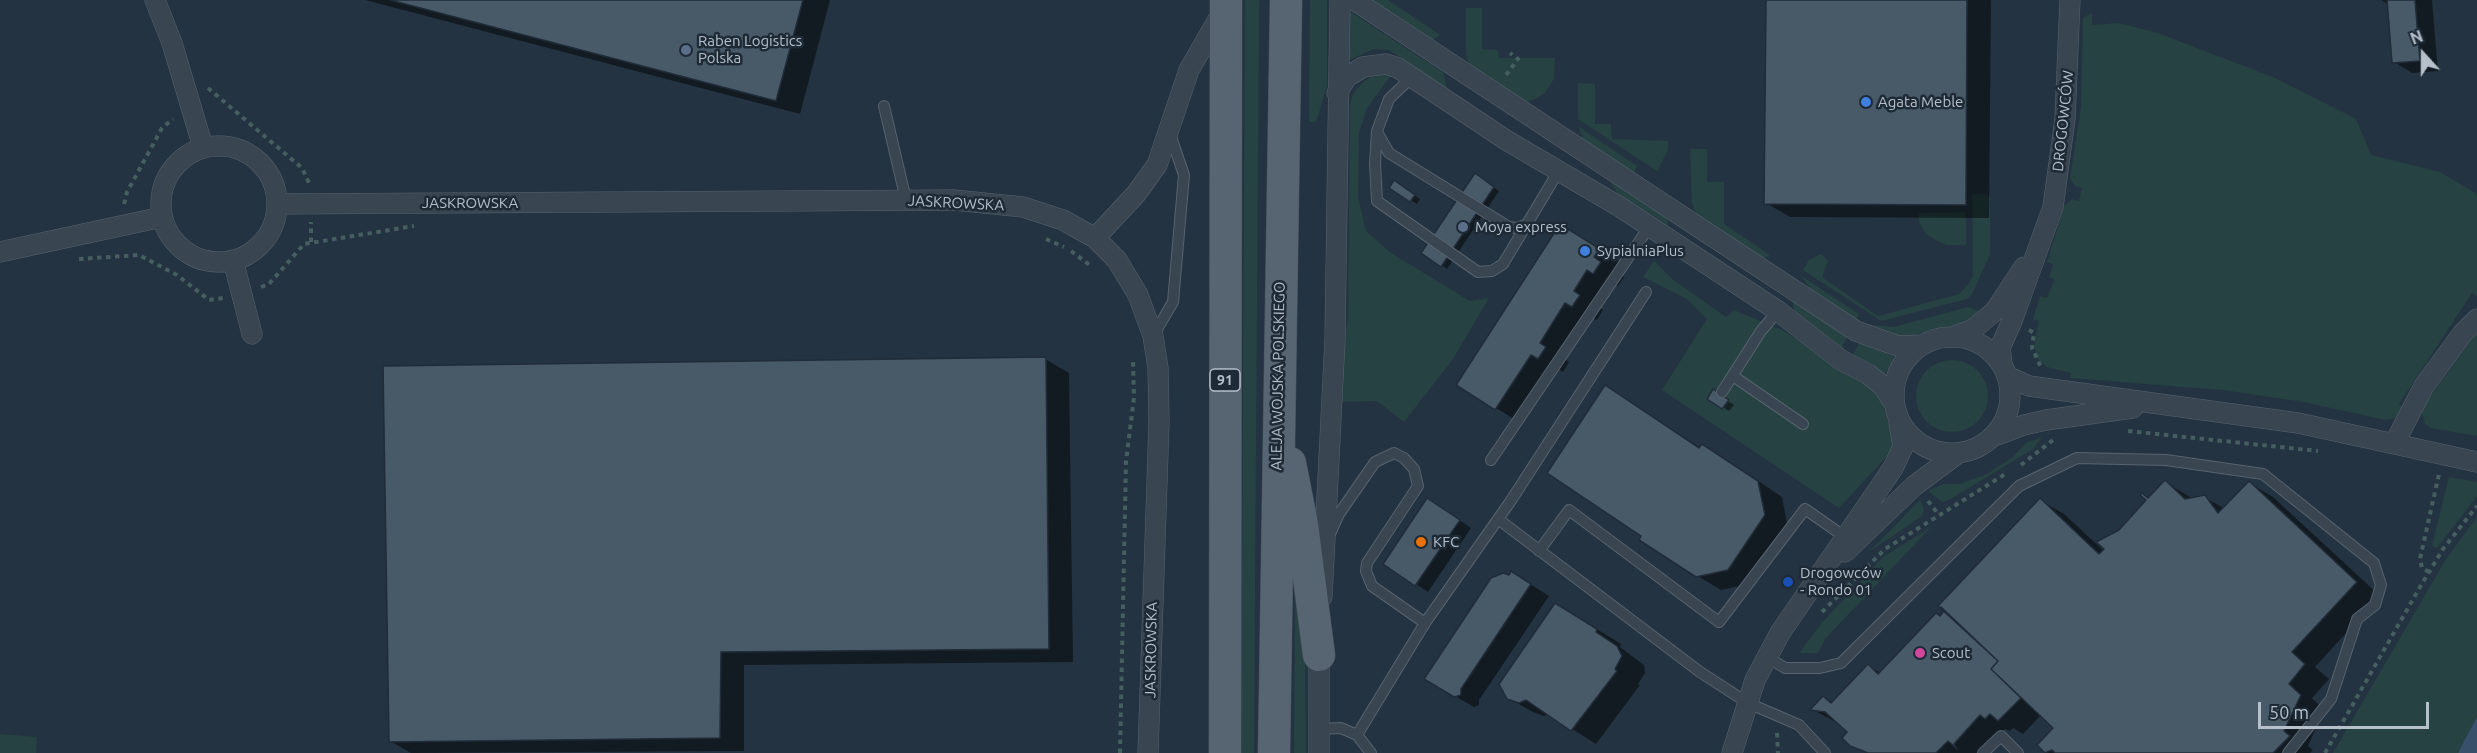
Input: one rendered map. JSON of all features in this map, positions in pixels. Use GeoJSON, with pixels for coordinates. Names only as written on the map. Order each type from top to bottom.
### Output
{"type":"FeatureCollection","features":[{"type":"Feature","properties":{"kind":"main road","name":"ALEJA WOJSKA POLSKIEGO"},"geometry":{"type":"LineString","coordinates":[[1274,753],[1286,0]]}},
{"type":"Feature","properties":{"kind":"main road","name":"91"},"geometry":{"type":"LineString","coordinates":[[1225,753],[1226,3]]}},
{"type":"Feature","properties":{"kind":"main road"},"geometry":{"type":"LineString","coordinates":[[1278,398],[1302,524],[1319,655]]}},
{"type":"Feature","properties":{"kind":"street"},"geometry":{"type":"LineString","coordinates":[[155,0],[172,43],[203,147]]}},
{"type":"Feature","properties":{"kind":"street"},"geometry":{"type":"LineString","coordinates":[[1319,753],[1319,655],[1335,329],[1340,0]]}},
{"type":"Feature","properties":{"kind":"street"},"geometry":{"type":"LineString","coordinates":[[1354,0],[1856,331],[1898,346],[1921,345]]}},
{"type":"Feature","properties":{"kind":"street","name":"DROGOWCÓW"},"geometry":{"type":"LineString","coordinates":[[2004,370],[2000,348],[2053,207],[2064,130],[2070,0]]}},
{"type":"Feature","properties":{"kind":"street"},"geometry":{"type":"LineString","coordinates":[[1095,238],[1143,185],[1157,165],[1189,70],[1226,3]]}},
{"type":"Feature","properties":{"kind":"street"},"geometry":{"type":"LineString","coordinates":[[1337,93],[1355,71],[1375,64],[1398,68],[1558,171],[1649,226],[1778,311],[1841,360],[1868,374],[1883,386],[1893,402],[1902,447],[1893,468],[1780,633],[1767,657],[1748,703],[1732,753]]}},
{"type":"Feature","properties":{"kind":"street"},"geometry":{"type":"LineString","coordinates":[[221,145],[239,148],[254,157],[267,170],[275,186],[277,204],[275,219],[269,233],[247,255],[217,262],[188,254],[172,238],[162,217],[160,199],[169,174],[187,154],[203,147],[221,145]]}},
{"type":"Feature","properties":{"kind":"street","name":"JASKROWSKA"},"geometry":{"type":"LineString","coordinates":[[277,204],[954,200],[1023,207],[1063,220],[1095,238],[1117,260],[1143,306],[1153,336],[1158,368],[1159,422],[1148,753]]}},
{"type":"Feature","properties":{"kind":"street"},"geometry":{"type":"LineString","coordinates":[[0,252],[162,217]]}},
{"type":"Feature","properties":{"kind":"street","name":"DROGOWCÓW"},"geometry":{"type":"LineString","coordinates":[[1955,336],[1972,330],[1995,311],[2042,240]]}},
{"type":"Feature","properties":{"kind":"street"},"geometry":{"type":"LineString","coordinates":[[233,260],[252,334]]}},
{"type":"Feature","properties":{"kind":"street"},"geometry":{"type":"LineString","coordinates":[[2394,444],[2424,386],[2463,333],[2477,320]]}},
{"type":"Feature","properties":{"kind":"street"},"geometry":{"type":"LineString","coordinates":[[1893,402],[1894,380],[1904,360],[1921,345],[1931,340],[1955,336],[1981,345],[2004,370],[2030,386],[2157,405],[2217,410],[2298,423],[2469,461]]}},
{"type":"Feature","properties":{"kind":"street"},"geometry":{"type":"LineString","coordinates":[[1992,438],[2005,420],[2010,398],[2004,370]]}},
{"type":"Feature","properties":{"kind":"street"},"geometry":{"type":"LineString","coordinates":[[1817,578],[1914,486],[1957,454],[1976,449],[1992,438],[2024,425],[2157,405]]}},
{"type":"Feature","properties":{"kind":"street"},"geometry":{"type":"LineString","coordinates":[[1899,423],[1914,440],[1934,451],[1957,454]]}},
{"type":"Feature","properties":{"kind":"lane"},"geometry":{"type":"LineString","coordinates":[[1412,77],[1389,99],[1377,131],[1375,163],[1377,201],[1478,272],[1492,271],[1503,264],[1558,171]]}},
{"type":"Feature","properties":{"kind":"lane"},"geometry":{"type":"LineString","coordinates":[[884,106],[906,200]]}},
{"type":"Feature","properties":{"kind":"lane"},"geometry":{"type":"LineString","coordinates":[[1153,336],[1173,302],[1184,175],[1169,131]]}},
{"type":"Feature","properties":{"kind":"lane"},"geometry":{"type":"LineString","coordinates":[[1377,131],[1389,153],[1429,178],[1509,227],[1517,228],[1527,224]]}},
{"type":"Feature","properties":{"kind":"lane"},"geometry":{"type":"LineString","coordinates":[[1491,460],[1649,226]]}},
{"type":"Feature","properties":{"kind":"lane"},"geometry":{"type":"LineString","coordinates":[[1356,735],[1425,623],[1497,519],[1646,292]]}},
{"type":"Feature","properties":{"kind":"lane"},"geometry":{"type":"LineString","coordinates":[[1722,392],[1778,311]]}},
{"type":"Feature","properties":{"kind":"lane"},"geometry":{"type":"LineString","coordinates":[[1733,376],[1803,424]]}},
{"type":"Feature","properties":{"kind":"lane"},"geometry":{"type":"LineString","coordinates":[[1326,546],[1339,514],[1375,462],[1394,453],[1404,458],[1414,469],[1418,486],[1367,563],[1366,571],[1372,586],[1425,623]]}},
{"type":"Feature","properties":{"kind":"lane"},"geometry":{"type":"LineString","coordinates":[[1767,657],[1785,668],[1841,663],[2019,486],[2077,458],[2166,460],[2264,474],[2374,563],[2381,585],[2375,605],[2357,619],[2331,699],[2288,753]]}},
{"type":"Feature","properties":{"kind":"lane"},"geometry":{"type":"LineString","coordinates":[[1539,551],[1569,510],[1719,622],[1805,509],[1845,537]]}},
{"type":"Feature","properties":{"kind":"lane"},"geometry":{"type":"LineString","coordinates":[[1497,519],[1700,672],[1748,703],[1799,725],[1825,753]]}},
{"type":"Feature","properties":{"kind":"lane"},"geometry":{"type":"LineString","coordinates":[[1319,729],[1341,728],[1356,735],[1371,753]]}},
{"type":"Feature","properties":{"kind":"lane"},"geometry":{"type":"LineString","coordinates":[[1983,753],[2001,736],[2018,753]]}},
{"type":"Feature","properties":{"kind":"path"},"geometry":{"type":"LineString","coordinates":[[1506,75],[1518,59],[1510,53]]}},
{"type":"Feature","properties":{"kind":"path"},"geometry":{"type":"LineString","coordinates":[[220,106],[226,104],[302,168],[310,184]]}},
{"type":"Feature","properties":{"kind":"path"},"geometry":{"type":"LineString","coordinates":[[124,203],[127,192],[162,128],[173,119]]}},
{"type":"Feature","properties":{"kind":"path"},"geometry":{"type":"LineString","coordinates":[[311,242],[312,224]]}},
{"type":"Feature","properties":{"kind":"path"},"geometry":{"type":"LineString","coordinates":[[259,288],[269,284],[304,244],[424,224]]}},
{"type":"Feature","properties":{"kind":"path"},"geometry":{"type":"LineString","coordinates":[[1042,236],[1070,250],[1093,268]]}},
{"type":"Feature","properties":{"kind":"path"},"geometry":{"type":"LineString","coordinates":[[134,248],[135,256]]}},
{"type":"Feature","properties":{"kind":"path"},"geometry":{"type":"LineString","coordinates":[[70,261],[135,256],[151,260],[177,275],[208,300],[221,298]]}},
{"type":"Feature","properties":{"kind":"path"},"geometry":{"type":"LineString","coordinates":[[2025,327],[2034,333],[2031,341],[2035,357],[2048,372]]}},
{"type":"Feature","properties":{"kind":"path"},"geometry":{"type":"LineString","coordinates":[[1120,753],[1126,461],[1134,398],[1133,357]]}},
{"type":"Feature","properties":{"kind":"path"},"geometry":{"type":"LineString","coordinates":[[2122,431],[2329,452]]}},
{"type":"Feature","properties":{"kind":"path"},"geometry":{"type":"LineString","coordinates":[[2019,466],[2051,442],[2056,434]]}},
{"type":"Feature","properties":{"kind":"path"},"geometry":{"type":"LineString","coordinates":[[2429,572],[2422,568],[2420,559],[2440,470],[2430,468]]}},
{"type":"Feature","properties":{"kind":"path"},"geometry":{"type":"LineString","coordinates":[[1819,614],[1876,556],[1939,514],[2009,472]]}},
{"type":"Feature","properties":{"kind":"path"},"geometry":{"type":"LineString","coordinates":[[1924,496],[1939,514]]}},
{"type":"Feature","properties":{"kind":"path"},"geometry":{"type":"LineString","coordinates":[[2325,753],[2429,572],[2477,506]]}},
{"type":"Feature","properties":{"kind":"green space"},"geometry":{"type":"Polygon","coordinates":[[[1245,0],[1259,0],[1254,753],[1241,753],[1245,0]]]}},
{"type":"Feature","properties":{"kind":"green space"},"geometry":{"type":"Polygon","coordinates":[[[1310,0],[1327,0],[1327,86],[1316,122],[1309,122],[1310,0]]]}},
{"type":"Feature","properties":{"kind":"green space"},"geometry":{"type":"Polygon","coordinates":[[[1365,0],[1388,0],[1440,35],[1432,41],[1365,0]]]}},
{"type":"Feature","properties":{"kind":"green space"},"geometry":{"type":"Polygon","coordinates":[[[1466,8],[1482,8],[1482,49],[1498,50],[1499,58],[1555,58],[1554,79],[1544,94],[1530,101],[1519,101],[1471,69],[1466,54],[1466,8]]]}},
{"type":"Feature","properties":{"kind":"green space"},"geometry":{"type":"Polygon","coordinates":[[[1349,11],[1443,72],[1447,89],[1389,50],[1374,49],[1349,60],[1349,11]]]}},
{"type":"Feature","properties":{"kind":"green space"},"geometry":{"type":"Polygon","coordinates":[[[2092,13],[2092,25],[2119,23],[2158,33],[2275,78],[2356,119],[2371,155],[2440,172],[2477,194],[2477,296],[2472,293],[2399,404],[2403,408],[2396,418],[2385,420],[2304,402],[2223,390],[2070,378],[2071,373],[2047,367],[2038,359],[2034,345],[2039,321],[2033,319],[2040,296],[2047,298],[2054,280],[2049,277],[2053,264],[2047,262],[2064,206],[2072,199],[2079,201],[2082,188],[2075,186],[2070,178],[2081,108],[2083,18],[2092,13]]]}},
{"type":"Feature","properties":{"kind":"green space"},"geometry":{"type":"Polygon","coordinates":[[[1393,73],[1367,108],[1359,133],[1358,197],[1366,231],[1391,253],[1470,301],[1489,298],[1453,359],[1404,422],[1377,401],[1336,402],[1348,318],[1350,105],[1353,94],[1363,82],[1371,77],[1393,73]]]}},
{"type":"Feature","properties":{"kind":"green space"},"geometry":{"type":"Polygon","coordinates":[[[1578,83],[1595,84],[1595,124],[1611,124],[1612,139],[1668,141],[1668,150],[1657,171],[1578,119],[1578,83]]]}},
{"type":"Feature","properties":{"kind":"green space"},"geometry":{"type":"Polygon","coordinates":[[[1578,126],[1637,166],[1635,171],[1632,174],[1585,144],[1578,126]]]}},
{"type":"Feature","properties":{"kind":"green space"},"geometry":{"type":"Polygon","coordinates":[[[1690,149],[1707,149],[1707,182],[1724,182],[1724,224],[1770,255],[1763,259],[1698,218],[1692,203],[1690,149]]]}},
{"type":"Feature","properties":{"kind":"green space"},"geometry":{"type":"Polygon","coordinates":[[[1607,176],[1665,214],[1669,226],[1617,193],[1607,176]]]}},
{"type":"Feature","properties":{"kind":"green space"},"geometry":{"type":"Polygon","coordinates":[[[1972,194],[1985,194],[1990,197],[1990,255],[1972,294],[1967,299],[1881,321],[1803,270],[1809,260],[1821,254],[1828,261],[1822,277],[1878,316],[1959,294],[1968,285],[1973,275],[1972,194]]]}},
{"type":"Feature","properties":{"kind":"green space"},"geometry":{"type":"Polygon","coordinates":[[[1966,212],[1966,245],[1947,245],[1926,234],[1920,224],[1918,213],[1966,212]]]}},
{"type":"Feature","properties":{"kind":"green space"},"geometry":{"type":"Polygon","coordinates":[[[1654,261],[1672,279],[1726,317],[1734,310],[1782,330],[1873,386],[1881,399],[1893,437],[1892,451],[1839,508],[1662,390],[1707,319],[1687,299],[1643,277],[1654,261]]]}},
{"type":"Feature","properties":{"kind":"green space"},"geometry":{"type":"Polygon","coordinates":[[[1800,275],[1859,314],[1855,321],[1815,294],[1800,275]]]}},
{"type":"Feature","properties":{"kind":"green space"},"geometry":{"type":"Polygon","coordinates":[[[1792,298],[1849,333],[1840,352],[1795,315],[1792,298]]]}},
{"type":"Feature","properties":{"kind":"green space"},"geometry":{"type":"Polygon","coordinates":[[[1968,307],[1984,313],[1957,327],[1935,328],[1903,338],[1869,328],[1871,325],[1894,327],[1968,307]]]}},
{"type":"Feature","properties":{"kind":"green space"},"geometry":{"type":"Polygon","coordinates":[[[2477,332],[2477,436],[2431,428],[2425,424],[2422,412],[2427,401],[2477,332]]]}},
{"type":"Feature","properties":{"kind":"green space"},"geometry":{"type":"Polygon","coordinates":[[[1861,339],[1894,357],[1885,375],[1852,357],[1861,339]]]}},
{"type":"Feature","properties":{"kind":"green space"},"geometry":{"type":"Polygon","coordinates":[[[1952,360],[1972,366],[1982,376],[1988,396],[1982,416],[1972,426],[1952,432],[1932,426],[1922,416],[1916,396],[1922,376],[1932,366],[1952,360]]]}},
{"type":"Feature","properties":{"kind":"green space"},"geometry":{"type":"Polygon","coordinates":[[[2042,437],[2033,449],[1949,500],[1942,502],[1928,491],[1943,484],[1960,484],[1987,474],[2013,457],[2026,443],[2042,437]]]}},
{"type":"Feature","properties":{"kind":"green space"},"geometry":{"type":"Polygon","coordinates":[[[2449,477],[2477,482],[2477,496],[2437,548],[2432,546],[2449,477]]]}},
{"type":"Feature","properties":{"kind":"green space"},"geometry":{"type":"Polygon","coordinates":[[[1920,500],[1924,509],[1922,516],[1869,552],[1920,500]]]}},
{"type":"Feature","properties":{"kind":"green space"},"geometry":{"type":"Polygon","coordinates":[[[2477,517],[2477,717],[2458,753],[2333,753],[2446,559],[2477,517]]]}},
{"type":"Feature","properties":{"kind":"green space"},"geometry":{"type":"Polygon","coordinates":[[[1931,527],[1825,639],[1818,653],[1799,653],[1821,624],[1883,557],[1931,527]]]}},
{"type":"Feature","properties":{"kind":"green space"},"geometry":{"type":"Polygon","coordinates":[[[1295,564],[1305,637],[1306,753],[1294,753],[1295,564]]]}},
{"type":"Feature","properties":{"kind":"green space"},"geometry":{"type":"Polygon","coordinates":[[[0,734],[37,737],[36,753],[0,753],[0,734]]]}},
{"type":"Feature","properties":{"kind":"water"},"geometry":{"type":"Polygon","coordinates":[[[2477,717],[2477,753],[2458,753],[2464,741],[2477,717]]]}},
{"type":"Feature","properties":{"kind":"building","name":"Raben Logistics Polska"},"geometry":{"type":"Polygon","coordinates":[[[390,0],[803,0],[776,101],[390,0]]]}},
{"type":"Feature","properties":{"kind":"building","name":"Agata Meble"},"geometry":{"type":"Polygon","coordinates":[[[1766,0],[1967,0],[1966,205],[1764,204],[1766,0]]]}},
{"type":"Feature","properties":{"kind":"building"},"geometry":{"type":"Polygon","coordinates":[[[2387,0],[2415,0],[2420,61],[2392,63],[2387,0]]]}},
{"type":"Feature","properties":{"kind":"building"},"geometry":{"type":"Polygon","coordinates":[[[1475,173],[1494,187],[1441,267],[1421,253],[1475,173]]]}},
{"type":"Feature","properties":{"kind":"building"},"geometry":{"type":"Polygon","coordinates":[[[1394,180],[1415,195],[1410,202],[1389,188],[1394,180]]]}},
{"type":"Feature","properties":{"kind":"building"},"geometry":{"type":"Polygon","coordinates":[[[1560,224],[1600,249],[1594,257],[1601,262],[1593,274],[1587,270],[1574,291],[1580,295],[1572,307],[1565,303],[1540,343],[1546,347],[1538,359],[1531,355],[1495,410],[1456,385],[1560,224]]]}},
{"type":"Feature","properties":{"kind":"building"},"geometry":{"type":"Polygon","coordinates":[[[1046,357],[1049,649],[721,652],[720,738],[389,742],[383,366],[1046,357]]]}},
{"type":"Feature","properties":{"kind":"building"},"geometry":{"type":"Polygon","coordinates":[[[1605,385],[1699,448],[1702,444],[1758,481],[1765,515],[1728,570],[1696,577],[1639,540],[1641,536],[1547,473],[1605,385]]]}},
{"type":"Feature","properties":{"kind":"building"},"geometry":{"type":"Polygon","coordinates":[[[1713,389],[1729,400],[1722,409],[1707,399],[1713,389]]]}},
{"type":"Feature","properties":{"kind":"building"},"geometry":{"type":"Polygon","coordinates":[[[2165,480],[2185,499],[2205,495],[2218,513],[2249,481],[2357,582],[2292,652],[2305,664],[2289,684],[2301,695],[2284,731],[2290,736],[2273,753],[2055,753],[2052,750],[2045,753],[2037,745],[2053,728],[1991,669],[1998,661],[1938,606],[2040,498],[2099,554],[2104,549],[2096,542],[2119,530],[2146,500],[2140,495],[2142,493],[2148,498],[2165,480]]]}},
{"type":"Feature","properties":{"kind":"building","name":"KFC"},"geometry":{"type":"Polygon","coordinates":[[[1427,498],[1460,520],[1415,586],[1383,564],[1427,498]]]}},
{"type":"Feature","properties":{"kind":"building"},"geometry":{"type":"Polygon","coordinates":[[[1511,571],[1531,584],[1461,689],[1461,695],[1454,697],[1424,679],[1491,578],[1503,573],[1509,575],[1511,571]]]}},
{"type":"Feature","properties":{"kind":"building"},"geometry":{"type":"Polygon","coordinates":[[[1555,603],[1597,629],[1596,632],[1617,646],[1622,656],[1615,669],[1617,671],[1571,731],[1526,700],[1519,703],[1507,699],[1499,684],[1555,603]]]}},
{"type":"Feature","properties":{"kind":"building"},"geometry":{"type":"Polygon","coordinates":[[[1941,607],[1998,661],[1991,669],[2021,698],[1998,721],[1990,714],[1985,719],[1980,715],[1954,744],[1957,749],[1948,741],[1936,753],[1868,753],[1850,746],[1842,738],[1847,732],[1825,712],[1810,710],[1823,696],[1831,703],[1868,664],[1878,674],[1936,613],[1940,616],[1943,612],[1941,607]]]}},
{"type":"Feature","properties":{"kind":"place","name":"Raben Logistics Polska"},"geometry":{"type":"Point","coordinates":[686,50]}},
{"type":"Feature","properties":{"kind":"place","name":"Agata Meble"},"geometry":{"type":"Point","coordinates":[1866,102]}},
{"type":"Feature","properties":{"kind":"place","name":"Moya express"},"geometry":{"type":"Point","coordinates":[1463,227]}},
{"type":"Feature","properties":{"kind":"place","name":"SypialniaPlus"},"geometry":{"type":"Point","coordinates":[1585,251]}},
{"type":"Feature","properties":{"kind":"place","name":"KFC"},"geometry":{"type":"Point","coordinates":[1421,542]}},
{"type":"Feature","properties":{"kind":"place","name":"Drogowców - Rondo 01"},"geometry":{"type":"Point","coordinates":[1788,582]}},
{"type":"Feature","properties":{"kind":"place","name":"Scout"},"geometry":{"type":"Point","coordinates":[1920,653]}}]}
